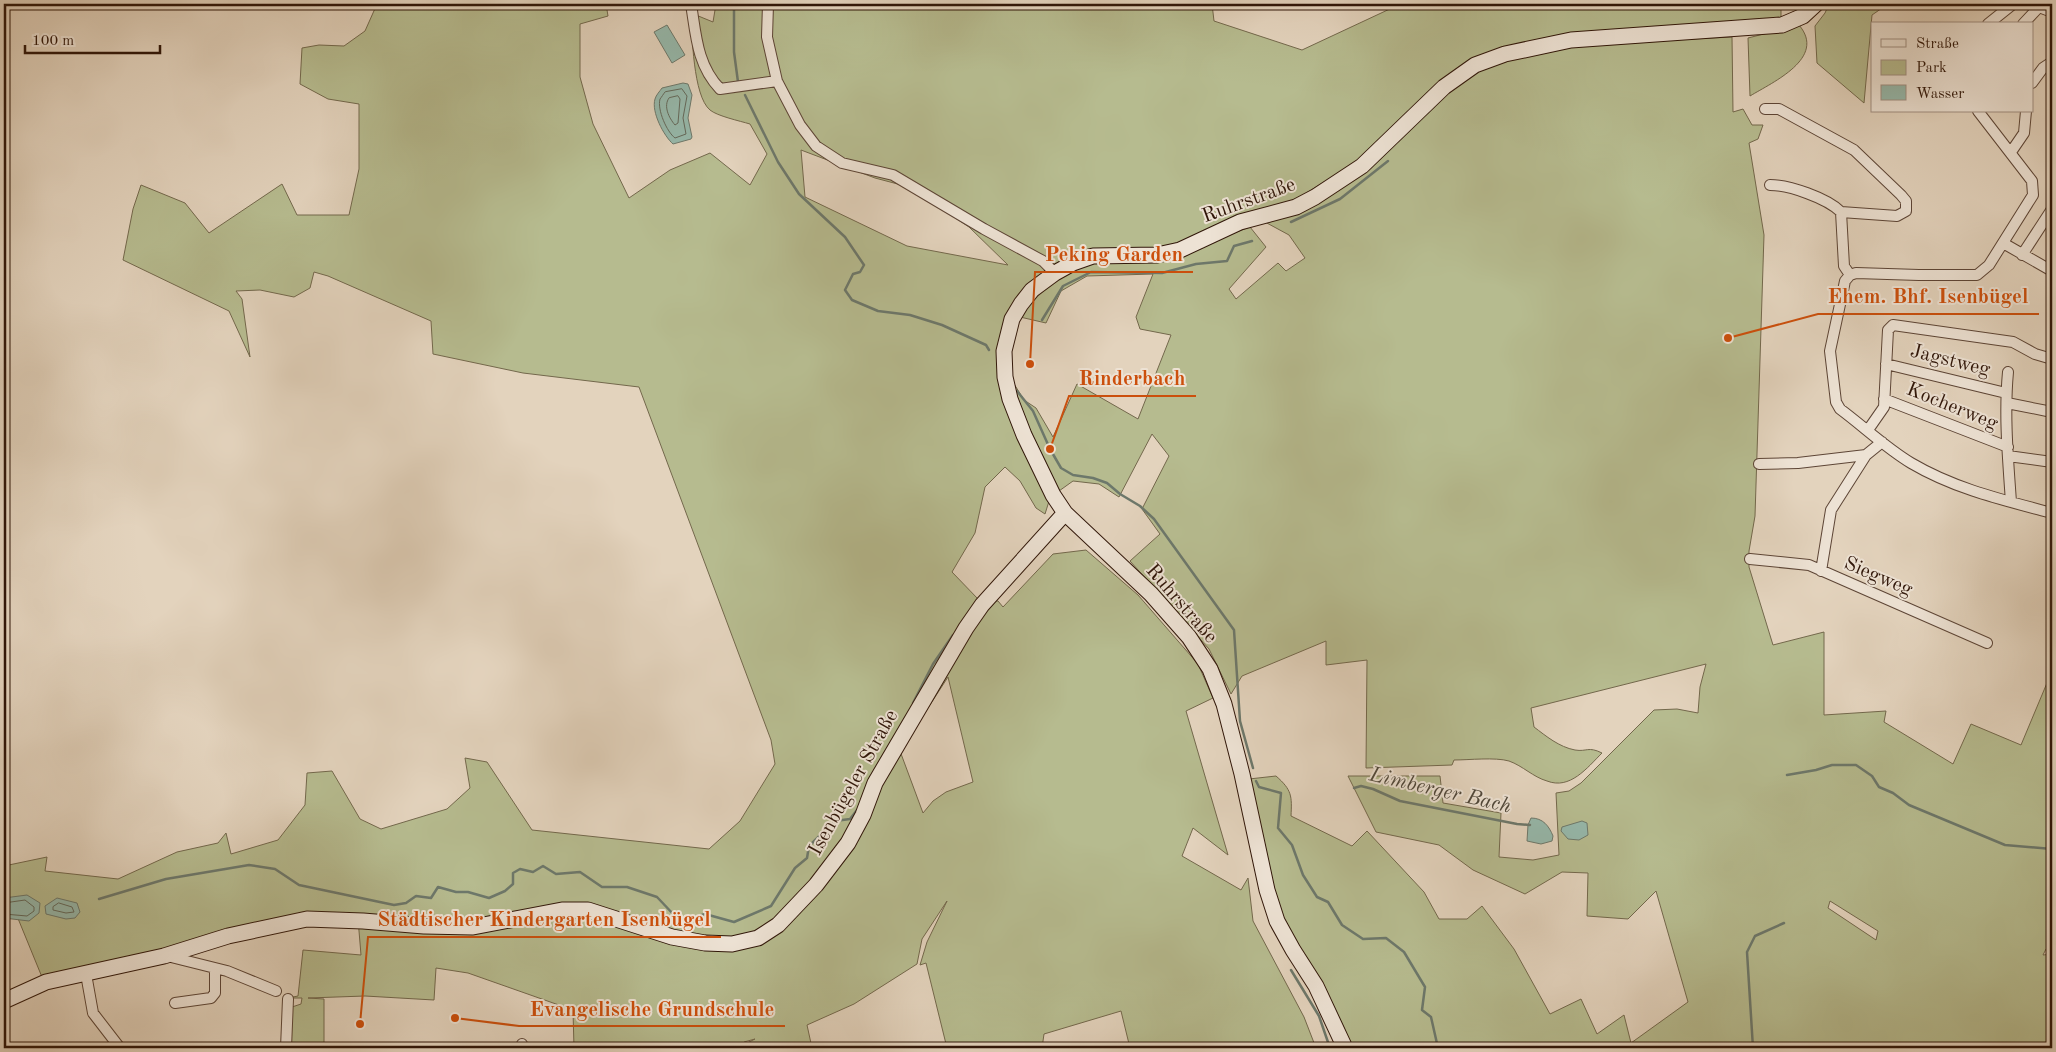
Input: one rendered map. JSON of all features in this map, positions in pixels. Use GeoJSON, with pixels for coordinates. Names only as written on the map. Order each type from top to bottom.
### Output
{"type":"FeatureCollection","features":[{"type":"Feature","properties":{"kind":"main road","name":"Ruhrstraße"},"geometry":{"type":"LineString","coordinates":[[1345,1048],[1316,986],[1277,921],[1224,704],[1210,670],[1189,637],[1151,594],[1065,513],[1053,495],[1024,435],[1010,399],[1005,377],[1004,351],[1012,319],[1032,290],[1072,263],[1094,256],[1157,255],[1180,250],[1240,222],[1296,207],[1315,197],[1362,166],[1444,86],[1475,66],[1505,54],[1571,40],[1782,25],[1803,16],[1816,4]]}},
{"type":"Feature","properties":{"kind":"main road","name":"Isenbügeler Straße"},"geometry":{"type":"LineString","coordinates":[[4,1001],[46,982],[164,956],[208,941],[307,919],[473,927],[562,910],[588,910],[672,937],[706,943],[732,944],[758,938],[778,925],[829,870],[848,843],[875,783],[966,628],[982,605],[1065,513]]}},
{"type":"Feature","properties":{"kind":"street"},"geometry":{"type":"LineString","coordinates":[[691,4],[698,49],[703,66],[720,89],[777,81]]}},
{"type":"Feature","properties":{"kind":"street"},"geometry":{"type":"LineString","coordinates":[[768,4],[766,14],[767,37],[777,81],[800,125],[816,146],[842,163],[893,175],[984,229],[1043,261],[1055,273]]}},
{"type":"Feature","properties":{"kind":"street"},"geometry":{"type":"LineString","coordinates":[[1990,22],[2013,4]]}},
{"type":"Feature","properties":{"kind":"street"},"geometry":{"type":"LineString","coordinates":[[2024,22],[2035,5],[2052,12]]}},
{"type":"Feature","properties":{"kind":"street"},"geometry":{"type":"LineString","coordinates":[[2034,80],[2043,68],[2052,62]]}},
{"type":"Feature","properties":{"kind":"street"},"geometry":{"type":"LineString","coordinates":[[1765,108],[1779,109],[1854,150],[1902,195],[1906,201],[1906,212],[1897,216],[1841,212],[1834,205],[1783,185],[1770,185]]}},
{"type":"Feature","properties":{"kind":"street"},"geometry":{"type":"LineString","coordinates":[[1979,112],[2032,181],[2033,196],[1989,265],[1977,274],[1856,273],[1850,275],[1845,281],[1830,351],[1836,402],[1840,409],[1909,462],[1972,492],[2052,513]]}},
{"type":"Feature","properties":{"kind":"street"},"geometry":{"type":"LineString","coordinates":[[2011,152],[2024,133],[2026,112]]}},
{"type":"Feature","properties":{"kind":"street"},"geometry":{"type":"LineString","coordinates":[[2022,255],[2052,209]]}},
{"type":"Feature","properties":{"kind":"street"},"geometry":{"type":"LineString","coordinates":[[1841,212],[1844,266],[1850,275]]}},
{"type":"Feature","properties":{"kind":"street"},"geometry":{"type":"LineString","coordinates":[[2003,243],[2052,272]]}},
{"type":"Feature","properties":{"kind":"street"},"geometry":{"type":"LineString","coordinates":[[1868,430],[1884,407],[1888,330],[1893,325],[2013,342],[2035,354],[2052,359]]}},
{"type":"Feature","properties":{"kind":"street","name":"Jagstweg"},"geometry":{"type":"LineString","coordinates":[[1886,364],[2052,412]]}},
{"type":"Feature","properties":{"kind":"street"},"geometry":{"type":"LineString","coordinates":[[2008,372],[2008,452],[2011,502]]}},
{"type":"Feature","properties":{"kind":"street","name":"Kocherweg"},"geometry":{"type":"LineString","coordinates":[[1884,399],[2008,452],[2052,462]]}},
{"type":"Feature","properties":{"kind":"street"},"geometry":{"type":"LineString","coordinates":[[1821,571],[1831,510],[1866,455],[1882,442]]}},
{"type":"Feature","properties":{"kind":"street"},"geometry":{"type":"LineString","coordinates":[[1759,464],[1798,463],[1866,455]]}},
{"type":"Feature","properties":{"kind":"street","name":"Siegweg"},"geometry":{"type":"LineString","coordinates":[[1750,559],[1809,566],[1987,643]]}},
{"type":"Feature","properties":{"kind":"street","name":"Isenbügeler Straße"},"geometry":{"type":"LineString","coordinates":[[164,956],[227,971],[276,991]]}},
{"type":"Feature","properties":{"kind":"street"},"geometry":{"type":"LineString","coordinates":[[175,1003],[211,998],[215,993],[215,969]]}},
{"type":"Feature","properties":{"kind":"street"},"geometry":{"type":"LineString","coordinates":[[86,974],[93,1012],[120,1048]]}},
{"type":"Feature","properties":{"kind":"street"},"geometry":{"type":"LineString","coordinates":[[286,1048],[288,999]]}},
{"type":"Feature","properties":{"kind":"green space"},"geometry":{"type":"Polygon","coordinates":[[[377,4],[606,4],[608,16],[580,24],[580,77],[593,124],[629,198],[670,170],[710,153],[750,185],[767,154],[750,124],[713,112],[704,103],[700,92],[694,64],[691,13],[713,22],[716,4],[1212,4],[1214,21],[1302,50],[1394,7],[1394,4],[1781,4],[1781,19],[1494,53],[1353,164],[1295,200],[1179,243],[1156,248],[1088,249],[1068,256],[1043,273],[997,360],[1050,498],[1045,514],[1036,508],[1020,481],[1005,467],[985,487],[975,533],[952,572],[978,599],[998,601],[1003,607],[1053,554],[1086,550],[1138,595],[1198,664],[1213,698],[1186,711],[1228,855],[1193,828],[1182,856],[1241,890],[1248,878],[1253,921],[1304,1017],[1316,1048],[1130,1048],[1121,1011],[1044,1034],[1042,1048],[947,1048],[926,963],[920,965],[927,942],[947,901],[922,939],[917,964],[854,1004],[807,1025],[812,1048],[748,1048],[747,1043],[755,1039],[744,1042],[745,1048],[574,1048],[573,1010],[468,973],[436,968],[434,1000],[365,996],[308,998],[324,999],[324,1048],[291,1048],[290,1011],[292,1007],[301,1004],[302,998],[288,998],[298,996],[303,950],[361,955],[358,919],[208,941],[44,982],[17,916],[4,911],[4,866],[47,857],[45,871],[118,879],[177,852],[218,843],[226,833],[231,854],[278,840],[305,805],[307,773],[332,771],[360,819],[381,829],[447,809],[470,788],[465,758],[487,762],[532,830],[709,849],[740,821],[775,764],[771,740],[639,387],[523,373],[433,354],[431,321],[328,276],[314,272],[310,288],[294,297],[260,290],[236,291],[242,299],[250,357],[229,311],[123,260],[133,209],[141,185],[185,203],[209,233],[282,184],[297,215],[349,215],[359,169],[359,104],[328,99],[300,84],[302,48],[319,45],[344,46],[365,31],[377,4]],[[801,150],[805,197],[907,246],[1008,265],[969,227],[909,187],[875,178],[801,150]],[[948,677],[900,751],[923,813],[933,801],[946,792],[973,782],[948,677]]]}},
{"type":"Feature","properties":{"kind":"green space"},"geometry":{"type":"Polygon","coordinates":[[[1829,4],[1888,4],[1872,15],[1864,103],[1817,63],[1815,26],[1829,4]]]}},
{"type":"Feature","properties":{"kind":"green space"},"geometry":{"type":"Polygon","coordinates":[[[1799,25],[1806,37],[1806,48],[1802,58],[1794,68],[1750,96],[1748,38],[1799,25]]]}},
{"type":"Feature","properties":{"kind":"green space"},"geometry":{"type":"Polygon","coordinates":[[[1732,37],[1733,112],[1743,109],[1752,125],[1763,125],[1758,139],[1749,143],[1764,235],[1755,516],[1749,551],[1749,567],[1773,645],[1824,632],[1824,715],[1886,711],[1884,722],[1953,764],[1971,724],[2021,745],[2052,671],[2052,948],[2046,949],[2043,955],[2052,954],[2052,1048],[1351,1048],[1292,937],[1276,899],[1249,779],[1276,776],[1285,785],[1290,794],[1291,816],[1352,846],[1367,831],[1424,892],[1439,919],[1467,919],[1482,906],[1514,949],[1550,1014],[1581,999],[1597,1034],[1624,1015],[1631,1043],[1688,1002],[1656,891],[1628,919],[1587,916],[1588,873],[1562,872],[1525,894],[1473,870],[1439,845],[1376,832],[1348,776],[1440,776],[1443,803],[1501,813],[1499,857],[1533,860],[1559,855],[1556,793],[1569,791],[1581,783],[1654,710],[1677,709],[1698,713],[1700,687],[1706,664],[1531,708],[1534,727],[1553,741],[1575,750],[1590,750],[1602,753],[1578,776],[1563,783],[1547,781],[1514,763],[1497,759],[1454,760],[1452,765],[1366,768],[1367,660],[1326,665],[1326,641],[1242,676],[1231,694],[1209,649],[1130,561],[1160,534],[1142,509],[1169,456],[1152,434],[1119,497],[1099,484],[1073,481],[1059,491],[1028,426],[1011,379],[1024,400],[1036,408],[1053,437],[1077,384],[1138,419],[1171,335],[1140,329],[1136,317],[1153,274],[1087,276],[1061,291],[1046,323],[1020,317],[1052,284],[1061,277],[1093,263],[1215,240],[1250,227],[1266,247],[1229,289],[1236,299],[1278,263],[1286,271],[1305,258],[1289,235],[1265,222],[1324,198],[1376,163],[1418,116],[1448,90],[1485,66],[1572,45],[1732,37]],[[1830,901],[1828,908],[1876,940],[1878,931],[1830,901]]]}},
{"type":"Feature","properties":{"kind":"water"},"geometry":{"type":"Polygon","coordinates":[[[667,25],[685,55],[672,63],[654,32],[667,25]]]}},
{"type":"Feature","properties":{"kind":"water"},"geometry":{"type":"Polygon","coordinates":[[[683,83],[688,84],[692,95],[688,118],[692,137],[691,139],[673,144],[659,123],[654,104],[662,88],[683,83]]]}},
{"type":"Feature","properties":{"kind":"water"},"geometry":{"type":"Polygon","coordinates":[[[1531,818],[1539,819],[1550,829],[1553,836],[1552,841],[1541,844],[1527,841],[1528,825],[1531,818]]]}},
{"type":"Feature","properties":{"kind":"water"},"geometry":{"type":"Polygon","coordinates":[[[1582,821],[1587,823],[1588,835],[1579,840],[1568,839],[1561,831],[1562,827],[1582,821]]]}},
{"type":"Feature","properties":{"kind":"water"},"geometry":{"type":"Polygon","coordinates":[[[27,895],[40,903],[39,913],[29,921],[4,918],[4,898],[27,895]]]}},
{"type":"Feature","properties":{"kind":"water"},"geometry":{"type":"Polygon","coordinates":[[[57,898],[77,903],[80,912],[75,918],[66,919],[46,914],[45,906],[57,898]]]}},
{"type":"Feature","properties":{"kind":"waterway"},"geometry":{"type":"LineString","coordinates":[[734,4],[734,52],[738,82]]}},
{"type":"Feature","properties":{"kind":"waterway"},"geometry":{"type":"LineString","coordinates":[[745,95],[778,162],[799,194],[845,237],[864,265],[860,272],[853,274],[845,290],[852,300],[878,311],[910,315],[942,325],[986,345],[989,350]]}},
{"type":"Feature","properties":{"kind":"waterway"},"geometry":{"type":"LineString","coordinates":[[1291,222],[1340,199],[1388,161]]}},
{"type":"Feature","properties":{"kind":"waterway"},"geometry":{"type":"LineString","coordinates":[[1042,320],[1063,286],[1091,272],[1162,273],[1196,264],[1227,261],[1234,246],[1252,241]]}},
{"type":"Feature","properties":{"kind":"waterway"},"geometry":{"type":"LineString","coordinates":[[1017,391],[1033,411],[1061,468],[1073,475],[1093,478],[1107,483],[1120,494],[1140,506],[1154,519],[1234,630],[1240,721],[1253,768]]}},
{"type":"Feature","properties":{"kind":"waterway"},"geometry":{"type":"LineString","coordinates":[[913,703],[933,664],[953,635]]}},
{"type":"Feature","properties":{"kind":"waterway","name":"Limberger Bach"},"geometry":{"type":"LineString","coordinates":[[1787,775],[1832,765],[1856,765],[1872,776],[1879,787],[1893,793],[1909,805],[2005,845],[2052,849]]}},
{"type":"Feature","properties":{"kind":"waterway"},"geometry":{"type":"LineString","coordinates":[[1256,781],[1259,787],[1281,793],[1278,828],[1292,845],[1303,875],[1317,897],[1328,902],[1342,925],[1363,939],[1386,938],[1404,952],[1425,987],[1422,1010],[1431,1017],[1438,1048]]}},
{"type":"Feature","properties":{"kind":"waterway","name":"Limberger Bach"},"geometry":{"type":"LineString","coordinates":[[1354,788],[1361,786],[1373,789],[1400,801],[1530,825]]}},
{"type":"Feature","properties":{"kind":"waterway"},"geometry":{"type":"LineString","coordinates":[[99,899],[166,879],[249,865],[275,869],[299,885],[394,905],[406,903],[416,896],[431,898],[438,887],[489,898],[505,891],[513,884],[513,873],[520,869],[533,872],[543,866],[556,874],[580,872],[602,887],[627,887],[657,897],[682,921],[705,914],[734,922],[771,906],[795,868],[807,858],[809,846],[835,821],[850,819],[857,810]]}},
{"type":"Feature","properties":{"kind":"waterway"},"geometry":{"type":"LineString","coordinates":[[1753,1048],[1747,952],[1755,936],[1784,923]]}},
{"type":"Feature","properties":{"kind":"waterway"},"geometry":{"type":"LineString","coordinates":[[1291,970],[1319,1016],[1330,1048]]}},
{"type":"Feature","properties":{"kind":"place","name":"Ehem. Bhf. Isenbügel"},"geometry":{"type":"Point","coordinates":[1728,338]}},
{"type":"Feature","properties":{"kind":"place","name":"Peking Garden"},"geometry":{"type":"Point","coordinates":[1030,364]}},
{"type":"Feature","properties":{"kind":"place","name":"Rinderbach"},"geometry":{"type":"Point","coordinates":[1050,449]}},
{"type":"Feature","properties":{"kind":"place","name":"Evangelische Grundschule"},"geometry":{"type":"Point","coordinates":[455,1018]}},
{"type":"Feature","properties":{"kind":"place","name":"Städtischer Kindergarten Isenbügel"},"geometry":{"type":"Point","coordinates":[360,1024]}}]}
